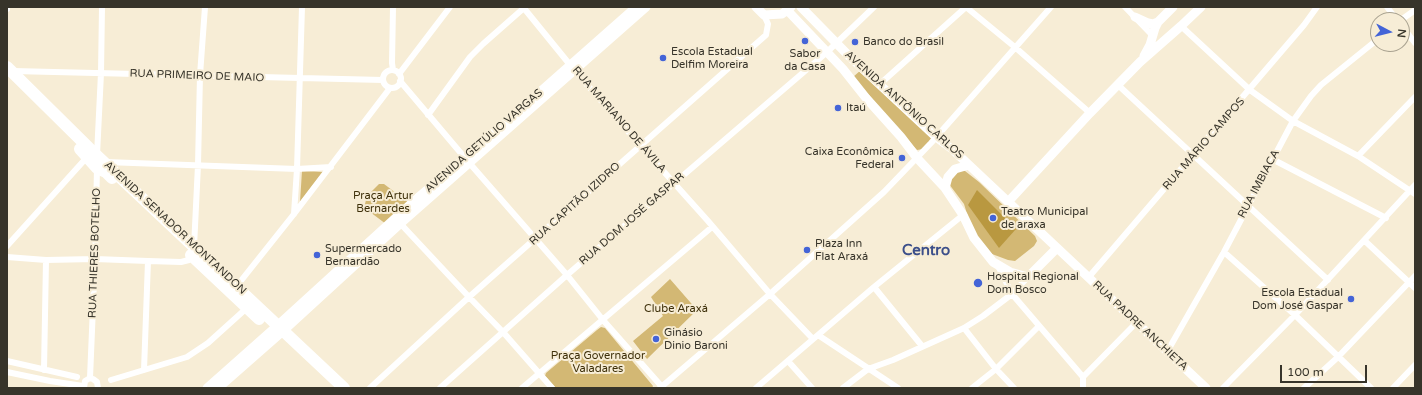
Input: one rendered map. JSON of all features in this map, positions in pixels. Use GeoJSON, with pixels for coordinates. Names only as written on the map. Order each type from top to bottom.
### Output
{"type":"FeatureCollection","features":[{"type":"Feature","properties":{"kind":"highway","name":"AVENIDA SENADOR MONTANDON"},"geometry":{"type":"LineString","coordinates":[[8,71],[98,161],[234,290],[344,388]]}},
{"type":"Feature","properties":{"kind":"highway","name":"AVENIDA SENADOR MONTANDON"},"geometry":{"type":"LineString","coordinates":[[278,330],[334,388]]}},
{"type":"Feature","properties":{"kind":"main road","name":"AVENIDA GETÚLIO VARGAS"},"geometry":{"type":"LineString","coordinates":[[573,68],[636,7]]}},
{"type":"Feature","properties":{"kind":"main road","name":"AVENIDA GETÚLIO VARGAS"},"geometry":{"type":"LineString","coordinates":[[218,388],[278,330],[398,221],[573,68],[646,7]]}},
{"type":"Feature","properties":{"kind":"main road"},"geometry":{"type":"LineString","coordinates":[[756,7],[764,15],[782,14],[790,9]]}},
{"type":"Feature","properties":{"kind":"main road","name":"AVENIDA ANTÔNIO CARLOS"},"geometry":{"type":"LineString","coordinates":[[801,7],[835,42],[1057,248]]}},
{"type":"Feature","properties":{"kind":"main road"},"geometry":{"type":"LineString","coordinates":[[1140,62],[1150,45],[1152,35],[1158,22],[1174,7]]}},
{"type":"Feature","properties":{"kind":"main road"},"geometry":{"type":"LineString","coordinates":[[1008,202],[1090,113],[1140,62],[1200,7]]}},
{"type":"Feature","properties":{"kind":"main road","name":"AVENIDA ANTÔNIO CARLOS"},"geometry":{"type":"LineString","coordinates":[[790,9],[826,53],[843,69],[866,98],[944,188],[963,215],[974,238],[988,257],[998,266]]}},
{"type":"Feature","properties":{"kind":"main road"},"geometry":{"type":"LineString","coordinates":[[1135,17],[1148,23],[1153,24],[1158,22]]}},
{"type":"Feature","properties":{"kind":"main road"},"geometry":{"type":"LineString","coordinates":[[1152,35],[1161,40],[1165,40]]}},
{"type":"Feature","properties":{"kind":"main road"},"geometry":{"type":"LineString","coordinates":[[944,188],[948,177],[955,169],[969,165]]}},
{"type":"Feature","properties":{"kind":"main road"},"geometry":{"type":"LineString","coordinates":[[998,266],[1010,272],[1028,277],[1057,248]]}},
{"type":"Feature","properties":{"kind":"main road","name":"RUA PADRE ANCHIETA"},"geometry":{"type":"LineString","coordinates":[[1057,248],[1206,388]]}},
{"type":"Feature","properties":{"kind":"main road","name":"AVENIDA GETÚLIO VARGAS"},"geometry":{"type":"LineString","coordinates":[[207,388],[278,330]]}},
{"type":"Feature","properties":{"kind":"street","name":"RUA THIERES BOTELHO"},"geometry":{"type":"LineString","coordinates":[[90,378],[102,7]]}},
{"type":"Feature","properties":{"kind":"street"},"geometry":{"type":"LineString","coordinates":[[7,257],[46,260],[95,259],[148,261],[186,261],[191,258],[193,251],[198,165],[200,75],[205,7]]}},
{"type":"Feature","properties":{"kind":"street"},"geometry":{"type":"LineString","coordinates":[[294,214],[297,169],[302,7]]}},
{"type":"Feature","properties":{"kind":"street"},"geometry":{"type":"LineString","coordinates":[[393,7],[392,63],[398,75],[428,115],[662,387],[770,294],[884,192],[936,137],[1051,7]]}},
{"type":"Feature","properties":{"kind":"street"},"geometry":{"type":"LineString","coordinates":[[234,290],[331,167],[390,88],[398,85],[398,75],[450,7]]}},
{"type":"Feature","properties":{"kind":"street"},"geometry":{"type":"LineString","coordinates":[[428,115],[470,58],[483,44],[524,7]]}},
{"type":"Feature","properties":{"kind":"street","name":"RUA MARIANO DE ÁVILA"},"geometry":{"type":"LineString","coordinates":[[524,7],[573,68],[770,294],[816,337],[898,388]]}},
{"type":"Feature","properties":{"kind":"street","name":"RUA DOM JOSÉ GASPAR"},"geometry":{"type":"LineString","coordinates":[[440,388],[566,275],[826,53],[835,42],[874,7]]}},
{"type":"Feature","properties":{"kind":"street"},"geometry":{"type":"LineString","coordinates":[[880,84],[966,7],[1016,48],[1090,113]]}},
{"type":"Feature","properties":{"kind":"street"},"geometry":{"type":"LineString","coordinates":[[1125,7],[1152,35]]}},
{"type":"Feature","properties":{"kind":"street","name":"RUA MÁRIO CAMPOS"},"geometry":{"type":"LineString","coordinates":[[1088,278],[1250,90],[1317,7]]}},
{"type":"Feature","properties":{"kind":"street","name":"RUA CAPITÃO IZIDRO"},"geometry":{"type":"LineString","coordinates":[[370,388],[469,297],[766,35],[768,24],[764,15]]}},
{"type":"Feature","properties":{"kind":"street"},"geometry":{"type":"LineString","coordinates":[[1181,26],[1250,90],[1293,120],[1358,156],[1412,192]]}},
{"type":"Feature","properties":{"kind":"street","name":"RUA IMBIACA"},"geometry":{"type":"LineString","coordinates":[[1167,352],[1224,252],[1293,120],[1321,85],[1370,45]]}},
{"type":"Feature","properties":{"kind":"street","name":"RUA PRIMEIRO DE MAIO"},"geometry":{"type":"LineString","coordinates":[[8,71],[383,80]]}},
{"type":"Feature","properties":{"kind":"street"},"geometry":{"type":"LineString","coordinates":[[390,88],[383,80],[386,73],[398,75]]}},
{"type":"Feature","properties":{"kind":"street"},"geometry":{"type":"LineString","coordinates":[[1118,85],[1328,280]]}},
{"type":"Feature","properties":{"kind":"street"},"geometry":{"type":"LineString","coordinates":[[1358,156],[1415,97]]}},
{"type":"Feature","properties":{"kind":"street"},"geometry":{"type":"LineString","coordinates":[[1272,159],[1386,218]]}},
{"type":"Feature","properties":{"kind":"street"},"geometry":{"type":"LineString","coordinates":[[7,246],[98,161],[297,169],[331,167]]}},
{"type":"Feature","properties":{"kind":"street"},"geometry":{"type":"LineString","coordinates":[[1223,388],[1412,192],[1415,185]]}},
{"type":"Feature","properties":{"kind":"street"},"geometry":{"type":"LineString","coordinates":[[756,388],[874,287],[963,215]]}},
{"type":"Feature","properties":{"kind":"street"},"geometry":{"type":"LineString","coordinates":[[398,221],[503,332],[538,374],[552,388]]}},
{"type":"Feature","properties":{"kind":"street"},"geometry":{"type":"LineString","coordinates":[[522,388],[712,227]]}},
{"type":"Feature","properties":{"kind":"street"},"geometry":{"type":"LineString","coordinates":[[1365,241],[1415,288]]}},
{"type":"Feature","properties":{"kind":"street"},"geometry":{"type":"LineString","coordinates":[[1224,252],[1295,315],[1371,388]]}},
{"type":"Feature","properties":{"kind":"street"},"geometry":{"type":"LineString","coordinates":[[44,370],[46,260]]}},
{"type":"Feature","properties":{"kind":"street"},"geometry":{"type":"LineString","coordinates":[[144,370],[148,261]]}},
{"type":"Feature","properties":{"kind":"street"},"geometry":{"type":"LineString","coordinates":[[998,266],[1012,294],[1083,377],[1083,388]]}},
{"type":"Feature","properties":{"kind":"street"},"geometry":{"type":"LineString","coordinates":[[1304,388],[1338,357],[1415,276]]}},
{"type":"Feature","properties":{"kind":"street"},"geometry":{"type":"LineString","coordinates":[[843,388],[868,368],[893,360],[964,328],[1012,294],[1028,277]]}},
{"type":"Feature","properties":{"kind":"street"},"geometry":{"type":"LineString","coordinates":[[874,287],[922,346]]}},
{"type":"Feature","properties":{"kind":"street"},"geometry":{"type":"LineString","coordinates":[[111,380],[188,357],[208,343],[250,305]]}},
{"type":"Feature","properties":{"kind":"street"},"geometry":{"type":"LineString","coordinates":[[1083,377],[1136,323]]}},
{"type":"Feature","properties":{"kind":"street"},"geometry":{"type":"LineString","coordinates":[[972,388],[996,369],[1039,326]]}},
{"type":"Feature","properties":{"kind":"street"},"geometry":{"type":"LineString","coordinates":[[964,328],[996,369],[1014,388]]}},
{"type":"Feature","properties":{"kind":"street"},"geometry":{"type":"LineString","coordinates":[[7,361],[77,377]]}},
{"type":"Feature","properties":{"kind":"street"},"geometry":{"type":"LineString","coordinates":[[788,361],[812,388]]}},
{"type":"Feature","properties":{"kind":"street"},"geometry":{"type":"LineString","coordinates":[[1393,388],[1415,365]]}},
{"type":"Feature","properties":{"kind":"street"},"geometry":{"type":"LineString","coordinates":[[7,372],[84,387],[85,381],[90,378],[97,382],[98,388]]}},
{"type":"Feature","properties":{"kind":"green space"},"geometry":{"type":"Polygon","coordinates":[[[861,70],[932,135],[931,140],[923,149],[917,150],[853,77],[861,70]]]}},
{"type":"Feature","properties":{"kind":"green space"},"geometry":{"type":"Polygon","coordinates":[[[961,170],[965,171],[979,182],[1035,236],[1037,241],[1034,246],[1015,261],[992,254],[972,230],[964,204],[949,184],[949,179],[961,170]]]}},
{"type":"Feature","properties":{"kind":"green space"},"geometry":{"type":"Polygon","coordinates":[[[302,171],[323,172],[300,202],[302,171]]]}},
{"type":"Feature","properties":{"kind":"green space","name":"Praça Artur Bernardes"},"geometry":{"type":"Polygon","coordinates":[[[379,184],[384,184],[408,202],[386,224],[366,209],[365,204],[371,192],[379,184]]]}},
{"type":"Feature","properties":{"kind":"green space","name":"Clube Araxá"},"geometry":{"type":"Polygon","coordinates":[[[670,279],[697,310],[647,359],[633,341],[663,316],[651,297],[670,279]]]}},
{"type":"Feature","properties":{"kind":"green space","name":"Praça Governador Valadares"},"geometry":{"type":"Polygon","coordinates":[[[601,327],[605,328],[653,386],[652,388],[556,388],[545,376],[546,373],[601,327]]]}},
{"type":"Feature","properties":{"kind":"shaded area","name":"Teatro Municipal de araxa"},"geometry":{"type":"Polygon","coordinates":[[[977,190],[1016,229],[999,248],[968,205],[977,190]]]}},
{"type":"Feature","properties":{"kind":"place","name":"Sabor da Casa"},"geometry":{"type":"Point","coordinates":[805,41]}},
{"type":"Feature","properties":{"kind":"place","name":"Banco do Brasil"},"geometry":{"type":"Point","coordinates":[855,42]}},
{"type":"Feature","properties":{"kind":"place","name":"Escola Estadual Delfim Moreira"},"geometry":{"type":"Point","coordinates":[663,58]}},
{"type":"Feature","properties":{"kind":"place","name":"Itaú"},"geometry":{"type":"Point","coordinates":[838,108]}},
{"type":"Feature","properties":{"kind":"place","name":"Caixa Econômica Federal"},"geometry":{"type":"Point","coordinates":[902,158]}},
{"type":"Feature","properties":{"kind":"place","name":"Teatro Municipal de araxa"},"geometry":{"type":"Point","coordinates":[993,218]}},
{"type":"Feature","properties":{"kind":"place","name":"Plaza Inn Flat Araxá"},"geometry":{"type":"Point","coordinates":[807,250]}},
{"type":"Feature","properties":{"kind":"place","name":"Supermercado Bernardão"},"geometry":{"type":"Point","coordinates":[317,255]}},
{"type":"Feature","properties":{"kind":"place","name":"Hospital Regional Dom Bosco"},"geometry":{"type":"Point","coordinates":[978,283]}},
{"type":"Feature","properties":{"kind":"place","name":"Escola Estadual Dom José Gaspar"},"geometry":{"type":"Point","coordinates":[1351,299]}},
{"type":"Feature","properties":{"kind":"place","name":"Ginásio Dinio Baroni"},"geometry":{"type":"Point","coordinates":[656,339]}},
{"type":"Feature","properties":{"kind":"district","name":"Centro"},"geometry":{"type":"Point","coordinates":[926,251]}}]}
